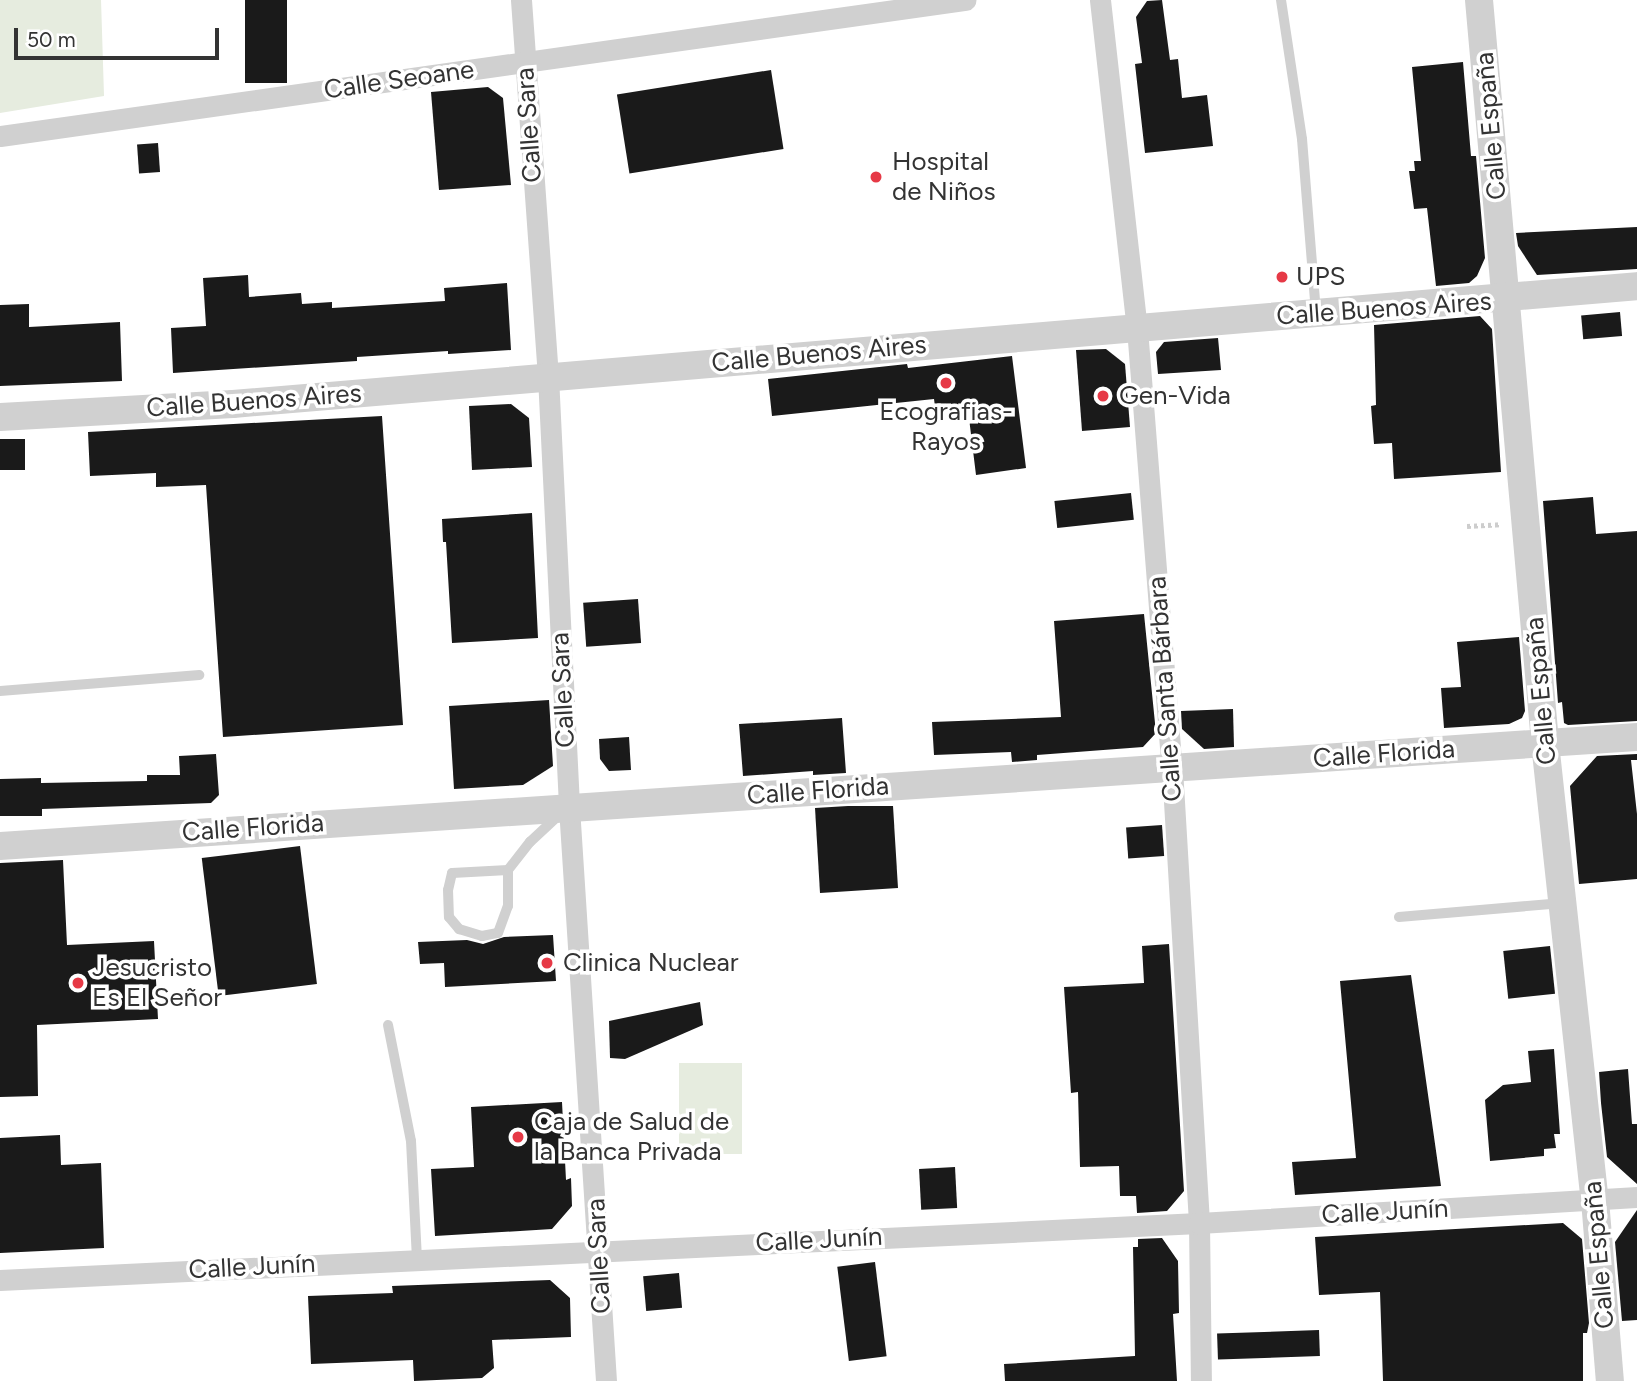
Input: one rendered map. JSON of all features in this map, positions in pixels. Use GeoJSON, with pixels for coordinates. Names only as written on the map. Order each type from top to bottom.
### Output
{"type":"FeatureCollection","features":[{"type":"Feature","properties":{"kind":"street","name":"Calle Sara"},"geometry":{"type":"LineString","coordinates":[[521,0],[548,376],[569,807],[600,1250],[606,1381]]}},
{"type":"Feature","properties":{"kind":"street","name":"Calle Santa Bárbara"},"geometry":{"type":"LineString","coordinates":[[1100,0],[1137,328],[1171,768],[1199,1223],[1201,1381]]}},
{"type":"Feature","properties":{"kind":"street","name":"Calle España"},"geometry":{"type":"LineString","coordinates":[[1479,0],[1545,743],[1595,1200],[1610,1381]]}},
{"type":"Feature","properties":{"kind":"street","name":"Calle Seoane"},"geometry":{"type":"LineString","coordinates":[[0,136],[953,1]]}},
{"type":"Feature","properties":{"kind":"street","name":"Calle Buenos Aires"},"geometry":{"type":"LineString","coordinates":[[0,417],[233,404],[1637,286]]}},
{"type":"Feature","properties":{"kind":"street","name":"Calle Florida"},"geometry":{"type":"LineString","coordinates":[[0,846],[1637,737]]}},
{"type":"Feature","properties":{"kind":"street","name":"Calle Junín"},"geometry":{"type":"LineString","coordinates":[[0,1280],[1199,1223],[1637,1197]]}},
{"type":"Feature","properties":{"kind":"lane"},"geometry":{"type":"LineString","coordinates":[[1280,0],[1302,139],[1316,314]]}},
{"type":"Feature","properties":{"kind":"lane"},"geometry":{"type":"LineString","coordinates":[[0,691],[199,675]]}},
{"type":"Feature","properties":{"kind":"lane"},"geometry":{"type":"LineString","coordinates":[[508,870],[453,873],[448,890],[449,917],[458,929],[481,936],[498,933],[508,906],[508,870],[530,842],[569,807]]}},
{"type":"Feature","properties":{"kind":"lane"},"geometry":{"type":"LineString","coordinates":[[1399,917],[1562,903]]}},
{"type":"Feature","properties":{"kind":"lane"},"geometry":{"type":"LineString","coordinates":[[387,1025],[411,1141],[417,1259]]}},
{"type":"Feature","properties":{"kind":"shaded area"},"geometry":{"type":"Polygon","coordinates":[[[0,0],[101,0],[104,96],[0,113],[0,0]]]}},
{"type":"Feature","properties":{"kind":"shaded area"},"geometry":{"type":"Polygon","coordinates":[[[679,1063],[742,1063],[742,1154],[679,1154],[679,1063]]]}},
{"type":"Feature","properties":{"kind":"building"},"geometry":{"type":"Polygon","coordinates":[[[245,0],[287,0],[287,83],[245,83],[245,0]]]}},
{"type":"Feature","properties":{"kind":"building"},"geometry":{"type":"Polygon","coordinates":[[[1162,0],[1170,60],[1178,59],[1182,98],[1207,95],[1213,146],[1145,153],[1135,64],[1142,63],[1136,17],[1147,1],[1162,0]]]}},
{"type":"Feature","properties":{"kind":"building"},"geometry":{"type":"Polygon","coordinates":[[[1463,62],[1471,156],[1476,156],[1485,258],[1477,276],[1469,283],[1436,286],[1427,208],[1414,209],[1409,171],[1415,171],[1414,161],[1421,161],[1412,67],[1463,62]]]}},
{"type":"Feature","properties":{"kind":"building"},"geometry":{"type":"Polygon","coordinates":[[[771,70],[784,149],[629,173],[617,94],[771,70]]]}},
{"type":"Feature","properties":{"kind":"building"},"geometry":{"type":"Polygon","coordinates":[[[488,87],[503,98],[511,185],[439,190],[431,92],[488,87]]]}},
{"type":"Feature","properties":{"kind":"building"},"geometry":{"type":"Polygon","coordinates":[[[158,143],[160,172],[139,173],[137,144],[158,143]]]}},
{"type":"Feature","properties":{"kind":"building"},"geometry":{"type":"Polygon","coordinates":[[[1637,227],[1637,269],[1537,275],[1518,246],[1516,233],[1637,227]]]}},
{"type":"Feature","properties":{"kind":"building"},"geometry":{"type":"Polygon","coordinates":[[[248,275],[249,297],[301,293],[302,304],[332,302],[332,308],[445,301],[444,288],[507,283],[511,350],[357,357],[357,361],[173,373],[171,328],[206,326],[203,278],[248,275]]]}},
{"type":"Feature","properties":{"kind":"building"},"geometry":{"type":"Polygon","coordinates":[[[29,304],[29,327],[120,322],[122,381],[0,386],[0,305],[29,304]]]}},
{"type":"Feature","properties":{"kind":"building"},"geometry":{"type":"Polygon","coordinates":[[[1620,312],[1622,336],[1583,339],[1581,315],[1620,312]]]}},
{"type":"Feature","properties":{"kind":"building"},"geometry":{"type":"Polygon","coordinates":[[[1480,316],[1492,329],[1501,472],[1394,479],[1392,443],[1374,444],[1371,406],[1376,405],[1374,325],[1480,316]]]}},
{"type":"Feature","properties":{"kind":"building"},"geometry":{"type":"Polygon","coordinates":[[[1218,338],[1221,370],[1158,374],[1156,352],[1164,342],[1218,338]]]}},
{"type":"Feature","properties":{"kind":"building","name":"Gen-Vida"},"geometry":{"type":"Polygon","coordinates":[[[1106,349],[1125,364],[1130,427],[1082,431],[1076,350],[1106,349]]]}},
{"type":"Feature","properties":{"kind":"building"},"geometry":{"type":"Polygon","coordinates":[[[1012,356],[1026,468],[976,475],[968,410],[936,414],[934,399],[772,416],[768,379],[907,364],[908,368],[1012,356]]]}},
{"type":"Feature","properties":{"kind":"building"},"geometry":{"type":"Polygon","coordinates":[[[511,404],[529,418],[532,467],[472,470],[469,406],[511,404]]]}},
{"type":"Feature","properties":{"kind":"building"},"geometry":{"type":"Polygon","coordinates":[[[382,416],[403,725],[223,737],[206,485],[156,487],[156,473],[90,476],[88,432],[382,416]]]}},
{"type":"Feature","properties":{"kind":"building"},"geometry":{"type":"Polygon","coordinates":[[[0,439],[25,439],[25,470],[0,470],[0,439]]]}},
{"type":"Feature","properties":{"kind":"building"},"geometry":{"type":"Polygon","coordinates":[[[1131,493],[1134,520],[1057,528],[1054,501],[1131,493]]]}},
{"type":"Feature","properties":{"kind":"building"},"geometry":{"type":"Polygon","coordinates":[[[1593,497],[1596,534],[1637,531],[1637,721],[1568,725],[1564,723],[1562,702],[1558,703],[1543,501],[1593,497]]]}},
{"type":"Feature","properties":{"kind":"building"},"geometry":{"type":"Polygon","coordinates":[[[532,513],[538,638],[452,643],[446,542],[443,542],[442,519],[532,513]]]}},
{"type":"Feature","properties":{"kind":"building"},"geometry":{"type":"Polygon","coordinates":[[[638,599],[641,643],[586,647],[583,603],[638,599]]]}},
{"type":"Feature","properties":{"kind":"building"},"geometry":{"type":"Polygon","coordinates":[[[1144,614],[1156,733],[1143,747],[1037,755],[1037,760],[1012,762],[1011,752],[934,755],[932,722],[1061,717],[1054,621],[1144,614]]]}},
{"type":"Feature","properties":{"kind":"building"},"geometry":{"type":"Polygon","coordinates":[[[1519,637],[1525,711],[1522,718],[1509,724],[1444,728],[1441,688],[1461,687],[1457,642],[1519,637]]]}},
{"type":"Feature","properties":{"kind":"building"},"geometry":{"type":"Polygon","coordinates":[[[549,700],[553,766],[523,785],[454,789],[449,706],[549,700]]]}},
{"type":"Feature","properties":{"kind":"building"},"geometry":{"type":"Polygon","coordinates":[[[1233,709],[1234,747],[1204,749],[1182,729],[1181,711],[1233,709]]]}},
{"type":"Feature","properties":{"kind":"building"},"geometry":{"type":"Polygon","coordinates":[[[842,718],[846,773],[813,775],[813,771],[743,776],[739,724],[842,718]]]}},
{"type":"Feature","properties":{"kind":"building"},"geometry":{"type":"Polygon","coordinates":[[[629,737],[631,770],[609,771],[600,759],[599,739],[629,737]]]}},
{"type":"Feature","properties":{"kind":"building"},"geometry":{"type":"Polygon","coordinates":[[[216,754],[219,795],[211,803],[42,809],[42,816],[0,816],[0,779],[41,778],[41,783],[147,781],[147,775],[180,775],[179,756],[216,754]]]}},
{"type":"Feature","properties":{"kind":"building"},"geometry":{"type":"Polygon","coordinates":[[[1637,754],[1637,760],[1631,760],[1637,814],[1637,879],[1579,884],[1570,786],[1597,756],[1637,754]]]}},
{"type":"Feature","properties":{"kind":"building"},"geometry":{"type":"Polygon","coordinates":[[[893,806],[898,888],[820,893],[815,808],[893,806]]]}},
{"type":"Feature","properties":{"kind":"building"},"geometry":{"type":"Polygon","coordinates":[[[1162,825],[1164,856],[1128,858],[1126,828],[1162,825]]]}},
{"type":"Feature","properties":{"kind":"building"},"geometry":{"type":"Polygon","coordinates":[[[300,846],[317,984],[219,996],[202,858],[300,846]]]}},
{"type":"Feature","properties":{"kind":"building"},"geometry":{"type":"Polygon","coordinates":[[[63,860],[67,945],[154,941],[158,1019],[37,1025],[38,1096],[0,1097],[0,863],[63,860]]]}},
{"type":"Feature","properties":{"kind":"building"},"geometry":{"type":"Polygon","coordinates":[[[553,935],[556,981],[445,987],[444,963],[420,964],[418,942],[467,940],[483,944],[504,937],[553,935]]]}},
{"type":"Feature","properties":{"kind":"building"},"geometry":{"type":"Polygon","coordinates":[[[1169,944],[1184,1191],[1167,1211],[1137,1213],[1136,1196],[1120,1196],[1119,1166],[1080,1167],[1078,1092],[1071,1093],[1064,987],[1144,983],[1142,946],[1169,944]]]}},
{"type":"Feature","properties":{"kind":"building"},"geometry":{"type":"Polygon","coordinates":[[[1550,946],[1555,994],[1508,999],[1503,951],[1550,946]]]}},
{"type":"Feature","properties":{"kind":"building"},"geometry":{"type":"Polygon","coordinates":[[[1411,975],[1441,1186],[1295,1195],[1292,1162],[1356,1158],[1340,981],[1411,975]]]}},
{"type":"Feature","properties":{"kind":"building"},"geometry":{"type":"Polygon","coordinates":[[[700,1002],[703,1025],[625,1059],[610,1058],[609,1021],[700,1002]]]}},
{"type":"Feature","properties":{"kind":"building"},"geometry":{"type":"Polygon","coordinates":[[[1554,1049],[1560,1134],[1554,1134],[1556,1148],[1544,1149],[1544,1156],[1490,1161],[1485,1100],[1503,1085],[1531,1082],[1528,1051],[1554,1049]]]}},
{"type":"Feature","properties":{"kind":"building"},"geometry":{"type":"Polygon","coordinates":[[[1628,1069],[1632,1124],[1637,1124],[1637,1184],[1607,1157],[1601,1103],[1599,1072],[1628,1069]]]}},
{"type":"Feature","properties":{"kind":"building"},"geometry":{"type":"Polygon","coordinates":[[[562,1102],[566,1180],[571,1178],[572,1206],[552,1229],[435,1236],[431,1169],[474,1167],[471,1107],[562,1102]]]}},
{"type":"Feature","properties":{"kind":"building"},"geometry":{"type":"Polygon","coordinates":[[[60,1135],[61,1165],[101,1163],[104,1248],[0,1253],[0,1138],[60,1135]]]}},
{"type":"Feature","properties":{"kind":"building"},"geometry":{"type":"Polygon","coordinates":[[[955,1167],[957,1208],[921,1210],[919,1169],[955,1167]]]}},
{"type":"Feature","properties":{"kind":"building"},"geometry":{"type":"Polygon","coordinates":[[[1637,1210],[1637,1320],[1622,1321],[1615,1242],[1637,1210]]]}},
{"type":"Feature","properties":{"kind":"building"},"geometry":{"type":"Polygon","coordinates":[[[1563,1223],[1582,1239],[1589,1323],[1587,1333],[1583,1333],[1583,1381],[1383,1381],[1380,1292],[1319,1295],[1315,1237],[1563,1223]]]}},
{"type":"Feature","properties":{"kind":"building"},"geometry":{"type":"Polygon","coordinates":[[[1162,1238],[1178,1261],[1179,1313],[1173,1314],[1177,1381],[1005,1381],[1004,1364],[1135,1356],[1133,1247],[1138,1247],[1138,1239],[1162,1238]]]}},
{"type":"Feature","properties":{"kind":"building"},"geometry":{"type":"Polygon","coordinates":[[[875,1262],[887,1356],[849,1361],[837,1267],[875,1262]]]}},
{"type":"Feature","properties":{"kind":"building"},"geometry":{"type":"Polygon","coordinates":[[[679,1273],[682,1308],[646,1311],[643,1276],[679,1273]]]}},
{"type":"Feature","properties":{"kind":"building"},"geometry":{"type":"Polygon","coordinates":[[[550,1280],[570,1298],[571,1337],[492,1340],[494,1368],[482,1378],[414,1381],[413,1360],[311,1364],[308,1296],[393,1293],[392,1286],[550,1280]]]}},
{"type":"Feature","properties":{"kind":"building"},"geometry":{"type":"Polygon","coordinates":[[[1319,1330],[1320,1356],[1218,1360],[1217,1334],[1319,1330]]]}},
{"type":"Feature","properties":{"kind":"place","name":"Hospital de Niños"},"geometry":{"type":"Point","coordinates":[876,177]}},
{"type":"Feature","properties":{"kind":"place","name":"UPS"},"geometry":{"type":"Point","coordinates":[1282,277]}},
{"type":"Feature","properties":{"kind":"place","name":"Ecografias- Rayos"},"geometry":{"type":"Point","coordinates":[946,383]}},
{"type":"Feature","properties":{"kind":"place","name":"Gen-Vida"},"geometry":{"type":"Point","coordinates":[1103,396]}},
{"type":"Feature","properties":{"kind":"place","name":"Clinica Nuclear"},"geometry":{"type":"Point","coordinates":[547,963]}},
{"type":"Feature","properties":{"kind":"place","name":"Jesucristo Es El Señor"},"geometry":{"type":"Point","coordinates":[78,983]}},
{"type":"Feature","properties":{"kind":"place","name":"Caja de Salud de la Banca Privada"},"geometry":{"type":"Point","coordinates":[518,1137]}}]}
